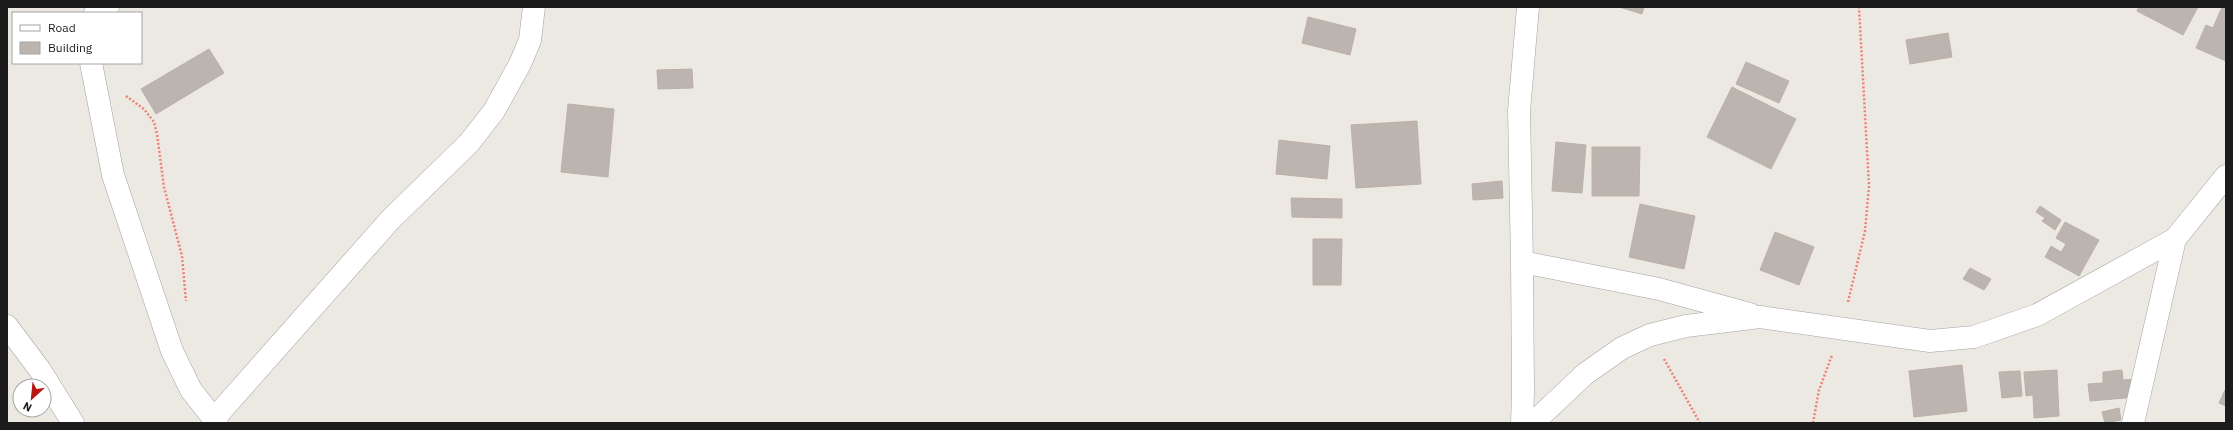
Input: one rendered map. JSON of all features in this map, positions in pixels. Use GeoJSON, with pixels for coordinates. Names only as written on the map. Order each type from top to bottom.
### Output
{"type":"FeatureCollection","features":[{"type":"Feature","properties":{"kind":"street"},"geometry":{"type":"LineString","coordinates":[[97,12],[108,7]]}},
{"type":"Feature","properties":{"kind":"street"},"geometry":{"type":"LineString","coordinates":[[91,64],[113,175],[172,351],[192,390],[215,421],[390,220],[469,143],[494,111],[520,64],[530,40],[534,7]]}},
{"type":"Feature","properties":{"kind":"street"},"geometry":{"type":"LineString","coordinates":[[1522,423],[1524,391],[1519,111],[1528,7]]}},
{"type":"Feature","properties":{"kind":"street"},"geometry":{"type":"LineString","coordinates":[[1522,262],[1659,289],[1760,317],[1840,330],[1930,341],[1974,337],[2037,315],[2175,239],[2226,176]]}},
{"type":"Feature","properties":{"kind":"street"},"geometry":{"type":"LineString","coordinates":[[2132,423],[2175,239]]}},
{"type":"Feature","properties":{"kind":"street"},"geometry":{"type":"LineString","coordinates":[[1533,423],[1585,374],[1622,348],[1650,335],[1686,326],[1760,317]]}},
{"type":"Feature","properties":{"kind":"street"},"geometry":{"type":"LineString","coordinates":[[7,326],[40,370],[73,423]]}},
{"type":"Feature","properties":{"kind":"path"},"geometry":{"type":"LineString","coordinates":[[1813,423],[1819,390],[1840,330],[1865,231],[1869,186],[1859,7]]}},
{"type":"Feature","properties":{"kind":"path"},"geometry":{"type":"LineString","coordinates":[[96,87],[117,91],[131,99],[144,109],[154,122],[158,134],[164,187],[182,256],[186,308]]}},
{"type":"Feature","properties":{"kind":"path"},"geometry":{"type":"LineString","coordinates":[[1650,335],[1700,423]]}},
{"type":"Feature","properties":{"kind":"building"},"geometry":{"type":"Polygon","coordinates":[[[1619,7],[1644,7],[1642,14],[1619,7]]]}},
{"type":"Feature","properties":{"kind":"building"},"geometry":{"type":"Polygon","coordinates":[[[2139,7],[2198,7],[2183,35],[2137,11],[2139,7]]]}},
{"type":"Feature","properties":{"kind":"building"},"geometry":{"type":"Polygon","coordinates":[[[2222,7],[2226,7],[2226,61],[2196,48],[2206,25],[2213,28],[2222,7]]]}},
{"type":"Feature","properties":{"kind":"building"},"geometry":{"type":"Polygon","coordinates":[[[1308,17],[1356,29],[1350,55],[1302,43],[1308,17]]]}},
{"type":"Feature","properties":{"kind":"building"},"geometry":{"type":"Polygon","coordinates":[[[1948,33],[1952,57],[1910,64],[1906,40],[1948,33]]]}},
{"type":"Feature","properties":{"kind":"building"},"geometry":{"type":"Polygon","coordinates":[[[209,49],[224,73],[156,114],[141,89],[209,49]]]}},
{"type":"Feature","properties":{"kind":"building"},"geometry":{"type":"Polygon","coordinates":[[[1746,62],[1789,81],[1779,103],[1736,84],[1746,62]]]}},
{"type":"Feature","properties":{"kind":"building"},"geometry":{"type":"Polygon","coordinates":[[[692,69],[693,88],[658,89],[657,70],[692,69]]]}},
{"type":"Feature","properties":{"kind":"building"},"geometry":{"type":"Polygon","coordinates":[[[1732,87],[1796,119],[1771,169],[1707,137],[1732,87]]]}},
{"type":"Feature","properties":{"kind":"building"},"geometry":{"type":"Polygon","coordinates":[[[568,104],[614,109],[608,177],[561,172],[568,104]]]}},
{"type":"Feature","properties":{"kind":"building"},"geometry":{"type":"Polygon","coordinates":[[[1417,121],[1421,184],[1356,188],[1351,125],[1417,121]]]}},
{"type":"Feature","properties":{"kind":"building"},"geometry":{"type":"Polygon","coordinates":[[[1279,140],[1330,146],[1327,179],[1276,174],[1279,140]]]}},
{"type":"Feature","properties":{"kind":"building"},"geometry":{"type":"Polygon","coordinates":[[[1556,142],[1586,145],[1582,193],[1552,191],[1556,142]]]}},
{"type":"Feature","properties":{"kind":"building"},"geometry":{"type":"Polygon","coordinates":[[[1592,147],[1640,147],[1639,196],[1592,196],[1592,147]]]}},
{"type":"Feature","properties":{"kind":"building"},"geometry":{"type":"Polygon","coordinates":[[[1502,181],[1503,198],[1473,200],[1472,184],[1502,181]]]}},
{"type":"Feature","properties":{"kind":"building"},"geometry":{"type":"Polygon","coordinates":[[[1291,198],[1342,199],[1342,218],[1292,217],[1291,198]]]}},
{"type":"Feature","properties":{"kind":"building"},"geometry":{"type":"Polygon","coordinates":[[[1640,204],[1695,216],[1684,269],[1629,257],[1640,204]]]}},
{"type":"Feature","properties":{"kind":"building"},"geometry":{"type":"Polygon","coordinates":[[[2040,206],[2061,220],[2055,230],[2042,221],[2045,218],[2036,212],[2040,206]]]}},
{"type":"Feature","properties":{"kind":"building"},"geometry":{"type":"Polygon","coordinates":[[[2065,222],[2099,240],[2079,276],[2045,257],[2051,246],[2061,252],[2066,244],[2056,238],[2065,222]]]}},
{"type":"Feature","properties":{"kind":"building"},"geometry":{"type":"Polygon","coordinates":[[[1775,232],[1814,247],[1799,285],[1760,270],[1775,232]]]}},
{"type":"Feature","properties":{"kind":"building"},"geometry":{"type":"Polygon","coordinates":[[[1313,239],[1342,239],[1341,285],[1313,285],[1313,239]]]}},
{"type":"Feature","properties":{"kind":"building"},"geometry":{"type":"Polygon","coordinates":[[[1970,268],[1991,279],[1984,290],[1963,279],[1970,268]]]}},
{"type":"Feature","properties":{"kind":"building"},"geometry":{"type":"Polygon","coordinates":[[[1962,365],[1967,411],[1914,417],[1909,371],[1962,365]]]}},
{"type":"Feature","properties":{"kind":"building"},"geometry":{"type":"Polygon","coordinates":[[[2057,370],[2059,416],[2034,418],[2033,395],[2026,396],[2024,372],[2057,370]]]}},
{"type":"Feature","properties":{"kind":"building"},"geometry":{"type":"Polygon","coordinates":[[[2122,370],[2123,380],[2136,379],[2137,397],[2090,401],[2088,384],[2103,383],[2103,372],[2122,370]]]}},
{"type":"Feature","properties":{"kind":"building"},"geometry":{"type":"Polygon","coordinates":[[[2020,371],[2022,396],[2002,398],[1999,372],[2020,371]]]}},
{"type":"Feature","properties":{"kind":"building"},"geometry":{"type":"Polygon","coordinates":[[[2226,390],[2226,406],[2219,403],[2226,390]]]}},
{"type":"Feature","properties":{"kind":"building"},"geometry":{"type":"Polygon","coordinates":[[[2119,408],[2121,420],[2105,423],[2102,412],[2119,408]]]}}]}
